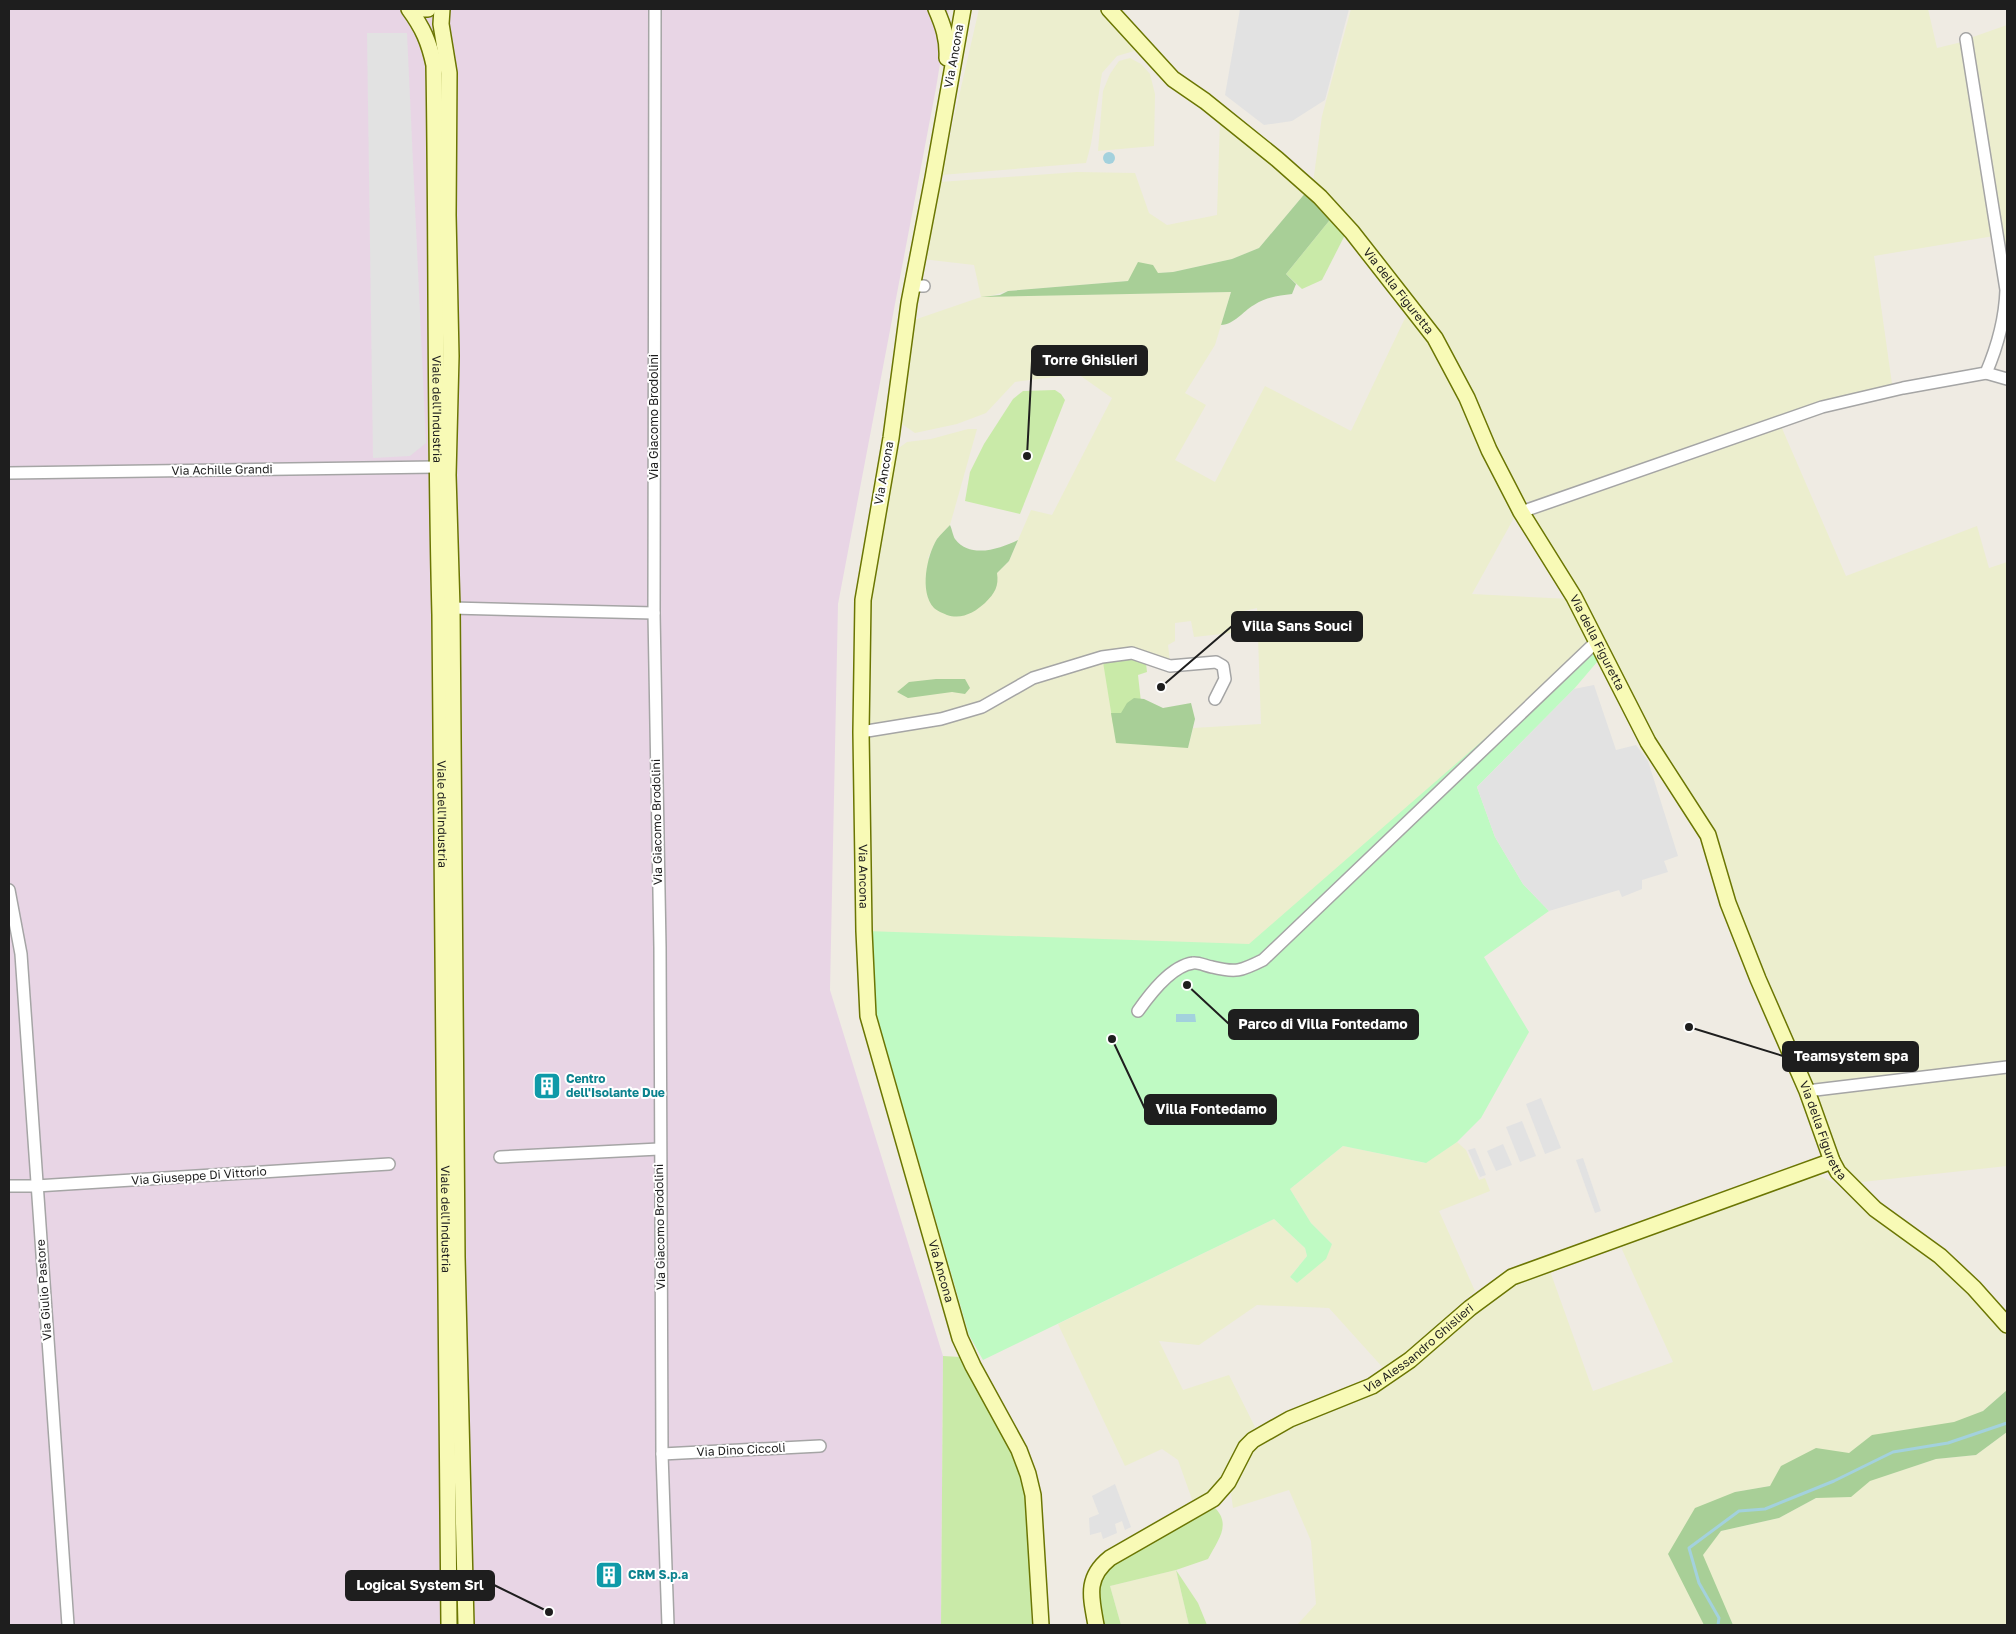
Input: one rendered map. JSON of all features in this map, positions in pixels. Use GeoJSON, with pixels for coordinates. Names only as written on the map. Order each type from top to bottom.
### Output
{"type":"FeatureCollection","features":[{"type":"Feature","properties":{"kind":"main road","name":"Viale dell'Industria"},"geometry":{"type":"LineString","coordinates":[[409,9],[422,26],[434,65],[436,467],[440,635],[449,1625]]}},
{"type":"Feature","properties":{"kind":"main road"},"geometry":{"type":"LineString","coordinates":[[414,9],[428,9]]}},
{"type":"Feature","properties":{"kind":"main road","name":"Viale dell'Industria"},"geometry":{"type":"LineString","coordinates":[[442,9],[441,24],[449,73],[448,215],[451,356],[448,475],[452,608],[457,1257],[466,1625]]}},
{"type":"Feature","properties":{"kind":"main road","name":"Via Ancona"},"geometry":{"type":"LineString","coordinates":[[937,9],[949,11],[963,9],[946,104],[918,286],[863,600],[861,732],[864,931],[868,1016],[960,1338],[1018,1450],[1028,1474],[1033,1495],[1041,1625]]}},
{"type":"Feature","properties":{"kind":"main road","name":"Via Ancona"},"geometry":{"type":"LineString","coordinates":[[937,9],[948,44],[946,104]]}},
{"type":"Feature","properties":{"kind":"main road","name":"Via della Figuretta"},"geometry":{"type":"LineString","coordinates":[[1109,9],[1173,80],[1205,101],[1277,159],[1320,197],[1352,232],[1435,338],[1467,398],[1489,450],[1521,512],[1574,597],[1648,742],[1708,835],[1728,903],[1758,979],[1807,1091],[1832,1161],[1838,1172],[1875,1209],[1940,1256],[1974,1288],[2007,1324]]}},
{"type":"Feature","properties":{"kind":"main road","name":"Via Alessandro Ghislieri"},"geometry":{"type":"LineString","coordinates":[[1096,1625],[1090,1595],[1095,1574],[1101,1565],[1110,1558],[1214,1499],[1228,1482],[1246,1447],[1260,1435],[1290,1419],[1372,1386],[1410,1360],[1470,1308],[1512,1277],[1832,1161]]}},
{"type":"Feature","properties":{"kind":"street","name":"Via Giacomo Brodolini"},"geometry":{"type":"LineString","coordinates":[[654,12],[654,613],[660,946],[659,1149],[662,1454],[668,1625]]}},
{"type":"Feature","properties":{"kind":"street"},"geometry":{"type":"LineString","coordinates":[[1966,39],[2006,290],[2005,314],[1998,343],[1986,373]]}},
{"type":"Feature","properties":{"kind":"street"},"geometry":{"type":"LineString","coordinates":[[1521,512],[1822,407],[1903,388],[1986,373],[2007,379]]}},
{"type":"Feature","properties":{"kind":"street","name":"Via Achille Grandi"},"geometry":{"type":"LineString","coordinates":[[9,473],[436,467]]}},
{"type":"Feature","properties":{"kind":"street"},"geometry":{"type":"LineString","coordinates":[[452,608],[654,613]]}},
{"type":"Feature","properties":{"kind":"street"},"geometry":{"type":"LineString","coordinates":[[1138,1011],[1170,972],[1193,963],[1223,970],[1243,971],[1264,960],[1597,641]]}},
{"type":"Feature","properties":{"kind":"street"},"geometry":{"type":"LineString","coordinates":[[861,732],[941,720],[982,707],[1033,678],[1102,657],[1132,653],[1170,666],[1216,662],[1223,666],[1224,679],[1215,699]]}},
{"type":"Feature","properties":{"kind":"street","name":"Via Giulio Pastore"},"geometry":{"type":"LineString","coordinates":[[9,890],[21,954],[68,1625]]}},
{"type":"Feature","properties":{"kind":"street"},"geometry":{"type":"LineString","coordinates":[[9,954],[21,954]]}},
{"type":"Feature","properties":{"kind":"street"},"geometry":{"type":"LineString","coordinates":[[1807,1091],[2007,1067]]}},
{"type":"Feature","properties":{"kind":"street"},"geometry":{"type":"LineString","coordinates":[[500,1157],[659,1149]]}},
{"type":"Feature","properties":{"kind":"street","name":"Via Giuseppe Di Vittorio"},"geometry":{"type":"LineString","coordinates":[[9,1186],[36,1186],[389,1164]]}},
{"type":"Feature","properties":{"kind":"street","name":"Via Dino Ciccoli"},"geometry":{"type":"LineString","coordinates":[[662,1454],[820,1446]]}},
{"type":"Feature","properties":{"kind":"shaded area"},"geometry":{"type":"Polygon","coordinates":[[[9,9],[949,9],[936,88],[838,604],[830,990],[943,1356],[941,1625],[9,1625],[9,9]]]}},
{"type":"Feature","properties":{"kind":"shaded area"},"geometry":{"type":"Polygon","coordinates":[[[1240,9],[1349,9],[1325,100],[1292,121],[1264,125],[1225,95],[1240,9]]]}},
{"type":"Feature","properties":{"kind":"shaded area"},"geometry":{"type":"Polygon","coordinates":[[[367,33],[407,33],[426,443],[410,456],[373,458],[367,33]]]}},
{"type":"Feature","properties":{"kind":"shaded area"},"geometry":{"type":"Polygon","coordinates":[[[1594,685],[1616,750],[1636,745],[1648,761],[1678,856],[1664,861],[1668,872],[1642,880],[1642,889],[1622,897],[1619,890],[1549,911],[1523,884],[1495,837],[1477,787],[1574,689],[1594,685]]]}},
{"type":"Feature","properties":{"kind":"shaded area"},"geometry":{"type":"Polygon","coordinates":[[[1541,1098],[1561,1148],[1545,1154],[1526,1104],[1541,1098]]]}},
{"type":"Feature","properties":{"kind":"shaded area"},"geometry":{"type":"Polygon","coordinates":[[[1522,1121],[1536,1156],[1520,1162],[1506,1127],[1522,1121]]]}},
{"type":"Feature","properties":{"kind":"shaded area"},"geometry":{"type":"Polygon","coordinates":[[[1503,1144],[1512,1165],[1496,1171],[1487,1151],[1503,1144]]]}},
{"type":"Feature","properties":{"kind":"shaded area"},"geometry":{"type":"Polygon","coordinates":[[[1475,1148],[1486,1175],[1480,1177],[1468,1150],[1475,1148]]]}},
{"type":"Feature","properties":{"kind":"shaded area"},"geometry":{"type":"Polygon","coordinates":[[[1583,1158],[1601,1211],[1595,1213],[1576,1160],[1583,1158]]]}},
{"type":"Feature","properties":{"kind":"shaded area"},"geometry":{"type":"Polygon","coordinates":[[[1115,1484],[1131,1527],[1125,1530],[1122,1521],[1115,1524],[1117,1533],[1103,1539],[1101,1532],[1090,1535],[1089,1518],[1099,1514],[1092,1496],[1115,1484]]]}},
{"type":"Feature","properties":{"kind":"green space"},"geometry":{"type":"Polygon","coordinates":[[[979,9],[1101,9],[1134,46],[1134,51],[1117,56],[1102,73],[1091,144],[1086,163],[941,175],[979,9]]]}},
{"type":"Feature","properties":{"kind":"green space"},"geometry":{"type":"Polygon","coordinates":[[[1351,9],[1928,9],[1937,48],[1962,42],[1994,236],[1874,256],[1892,384],[1820,403],[1537,502],[1521,500],[1474,403],[1313,183],[1322,116],[1351,9]]]}},
{"type":"Feature","properties":{"kind":"green space"},"geometry":{"type":"Polygon","coordinates":[[[2007,25],[2007,261],[1970,38],[2007,25]]]}},
{"type":"Feature","properties":{"kind":"green space"},"geometry":{"type":"Polygon","coordinates":[[[1130,58],[1141,64],[1150,74],[1155,94],[1154,146],[1098,151],[1103,91],[1110,74],[1119,61],[1130,58]]]}},
{"type":"Feature","properties":{"kind":"green space"},"geometry":{"type":"Polygon","coordinates":[[[1220,120],[1307,191],[1259,248],[1232,259],[1173,272],[1158,273],[1128,281],[1008,291],[990,296],[1231,292],[1215,345],[1185,393],[1206,405],[1175,460],[1215,482],[1265,386],[1351,431],[1407,314],[1428,342],[1515,516],[1472,594],[1571,599],[1593,641],[1256,951],[870,937],[867,736],[942,723],[985,712],[1032,683],[1103,662],[1188,748],[1193,728],[1261,724],[1257,608],[1240,612],[1231,633],[1194,637],[1191,621],[1175,623],[1175,641],[1168,645],[1170,662],[1126,649],[1035,673],[984,703],[937,714],[869,726],[869,604],[892,453],[907,442],[931,439],[968,429],[977,429],[950,525],[937,539],[928,558],[997,573],[1009,561],[1031,510],[1052,515],[1112,398],[1078,374],[1015,382],[986,413],[957,424],[915,433],[899,422],[914,320],[981,297],[974,265],[922,259],[940,182],[1077,172],[1135,173],[1149,213],[1167,225],[1217,215],[1220,120]]]}},
{"type":"Feature","properties":{"kind":"green space"},"geometry":{"type":"Polygon","coordinates":[[[1307,191],[1333,216],[1286,274],[1296,284],[1292,294],[1263,300],[1226,324],[1221,325],[1231,292],[981,297],[1000,295],[1008,291],[1128,281],[1138,262],[1153,265],[1158,273],[1173,272],[1232,259],[1259,248],[1307,191]]]}},
{"type":"Feature","properties":{"kind":"green space"},"geometry":{"type":"Polygon","coordinates":[[[1333,216],[1347,231],[1322,280],[1302,289],[1286,274],[1333,216]]]}},
{"type":"Feature","properties":{"kind":"green space"},"geometry":{"type":"Polygon","coordinates":[[[1055,390],[1065,400],[1020,514],[965,501],[970,472],[984,444],[1013,399],[1023,391],[1055,390]]]}},
{"type":"Feature","properties":{"kind":"green space"},"geometry":{"type":"Polygon","coordinates":[[[1781,426],[1846,576],[1977,526],[1989,568],[2007,562],[2007,1064],[1810,1087],[1731,899],[1662,757],[1530,518],[1534,512],[1781,426]]]}},
{"type":"Feature","properties":{"kind":"green space"},"geometry":{"type":"Polygon","coordinates":[[[950,525],[955,539],[969,549],[994,549],[1018,540],[1009,561],[997,573],[997,586],[991,596],[977,609],[963,616],[947,615],[938,611],[929,601],[927,593],[926,574],[930,554],[937,539],[950,525]]]}},
{"type":"Feature","properties":{"kind":"green space"},"geometry":{"type":"Polygon","coordinates":[[[1597,641],[1603,655],[1574,689],[1477,787],[1495,837],[1523,884],[1549,911],[1484,957],[1529,1032],[1481,1118],[1457,1142],[1426,1163],[1343,1146],[1290,1189],[1311,1223],[1332,1244],[1326,1259],[1297,1283],[1290,1277],[1307,1256],[1305,1248],[1274,1219],[983,1360],[969,1335],[876,1013],[866,931],[1249,944],[1597,641]]]}},
{"type":"Feature","properties":{"kind":"green space"},"geometry":{"type":"Polygon","coordinates":[[[1125,657],[1146,663],[1147,672],[1138,675],[1143,720],[1113,724],[1103,662],[1125,657]]]}},
{"type":"Feature","properties":{"kind":"green space"},"geometry":{"type":"Polygon","coordinates":[[[936,679],[965,679],[970,688],[965,694],[952,692],[908,698],[897,692],[909,682],[936,679]]]}},
{"type":"Feature","properties":{"kind":"green space"},"geometry":{"type":"Polygon","coordinates":[[[1134,698],[1144,699],[1163,708],[1191,703],[1195,719],[1188,748],[1116,743],[1111,713],[1121,713],[1127,703],[1134,698]]]}},
{"type":"Feature","properties":{"kind":"green space"},"geometry":{"type":"Polygon","coordinates":[[[2005,1071],[2007,1084],[2007,1166],[1853,1183],[1838,1162],[1813,1095],[2005,1071]]]}},
{"type":"Feature","properties":{"kind":"green space"},"geometry":{"type":"Polygon","coordinates":[[[1457,1142],[1466,1150],[1479,1180],[1485,1178],[1490,1191],[1439,1211],[1475,1291],[1385,1370],[1329,1308],[1257,1305],[1199,1345],[1159,1341],[1183,1390],[1229,1375],[1255,1427],[1238,1449],[1220,1483],[1194,1505],[1178,1460],[1162,1449],[1125,1466],[1058,1324],[1274,1219],[1305,1248],[1307,1256],[1290,1277],[1297,1283],[1332,1244],[1311,1223],[1290,1189],[1343,1146],[1425,1163],[1457,1142]]]}},
{"type":"Feature","properties":{"kind":"green space"},"geometry":{"type":"Polygon","coordinates":[[[1818,1175],[1834,1183],[1874,1219],[1942,1267],[1998,1318],[2007,1332],[2007,1390],[1967,1425],[1770,1486],[1735,1492],[1668,1554],[1707,1625],[1297,1625],[1316,1604],[1311,1541],[1289,1490],[1233,1508],[1231,1493],[1249,1450],[1287,1427],[1368,1394],[1512,1283],[1550,1271],[1593,1391],[1673,1362],[1620,1245],[1818,1175]]]}},
{"type":"Feature","properties":{"kind":"green space"},"geometry":{"type":"Polygon","coordinates":[[[943,1356],[960,1357],[1016,1461],[1026,1497],[1032,1625],[941,1625],[943,1356]]]}},
{"type":"Feature","properties":{"kind":"green space"},"geometry":{"type":"Polygon","coordinates":[[[2007,1390],[2007,1432],[1976,1455],[1936,1459],[1870,1481],[1851,1497],[1816,1498],[1779,1518],[1721,1531],[1703,1555],[1733,1625],[1704,1625],[1668,1554],[1695,1508],[1735,1492],[1770,1486],[1781,1466],[1816,1448],[1849,1453],[1872,1435],[1954,1422],[1983,1411],[2007,1390]]]}},
{"type":"Feature","properties":{"kind":"green space"},"geometry":{"type":"Polygon","coordinates":[[[2007,1432],[2007,1625],[1733,1625],[1701,1555],[1721,1531],[1779,1518],[1816,1498],[1936,1459],[1976,1455],[2007,1432]]]}},
{"type":"Feature","properties":{"kind":"green space"},"geometry":{"type":"Polygon","coordinates":[[[1215,1508],[1220,1514],[1223,1527],[1208,1559],[1176,1570],[1110,1586],[1121,1625],[1102,1625],[1096,1596],[1106,1570],[1120,1560],[1215,1508]]]}},
{"type":"Feature","properties":{"kind":"green space"},"geometry":{"type":"Polygon","coordinates":[[[1176,1570],[1189,1625],[1121,1625],[1110,1586],[1176,1570]]]}},
{"type":"Feature","properties":{"kind":"green space"},"geometry":{"type":"Polygon","coordinates":[[[1176,1570],[1198,1603],[1207,1625],[1189,1625],[1176,1570]]]}},
{"type":"Feature","properties":{"kind":"water"},"geometry":{"type":"Polygon","coordinates":[[[1107,152],[1111,152],[1115,158],[1111,164],[1107,164],[1103,160],[1103,156],[1107,152]]]}},
{"type":"Feature","properties":{"kind":"water"},"geometry":{"type":"Polygon","coordinates":[[[1176,1014],[1195,1014],[1196,1022],[1176,1022],[1176,1014]]]}},
{"type":"Feature","properties":{"kind":"waterway"},"geometry":{"type":"LineString","coordinates":[[1718,1625],[1719,1618],[1699,1583],[1689,1548],[1739,1511],[1765,1509],[1834,1481],[1893,1452],[1948,1443],[2007,1423]]}},
{"type":"Feature","properties":{"kind":"place","name":"Torre Ghislieri"},"geometry":{"type":"Point","coordinates":[1027,456]}},
{"type":"Feature","properties":{"kind":"place","name":"Villa Sans Souci"},"geometry":{"type":"Point","coordinates":[1161,687]}},
{"type":"Feature","properties":{"kind":"place","name":"Parco di Villa Fontedamo"},"geometry":{"type":"Point","coordinates":[1187,985]}},
{"type":"Feature","properties":{"kind":"place","name":"Teamsystem spa"},"geometry":{"type":"Point","coordinates":[1689,1027]}},
{"type":"Feature","properties":{"kind":"place","name":"Villa Fontedamo"},"geometry":{"type":"Point","coordinates":[1112,1039]}},
{"type":"Feature","properties":{"kind":"place","name":"Centro dell'Isolante Due"},"geometry":{"type":"Point","coordinates":[547,1086]}},
{"type":"Feature","properties":{"kind":"place","name":"CRM S.p.a"},"geometry":{"type":"Point","coordinates":[609,1575]}},
{"type":"Feature","properties":{"kind":"place","name":"Logical System Srl"},"geometry":{"type":"Point","coordinates":[549,1612]}}]}
